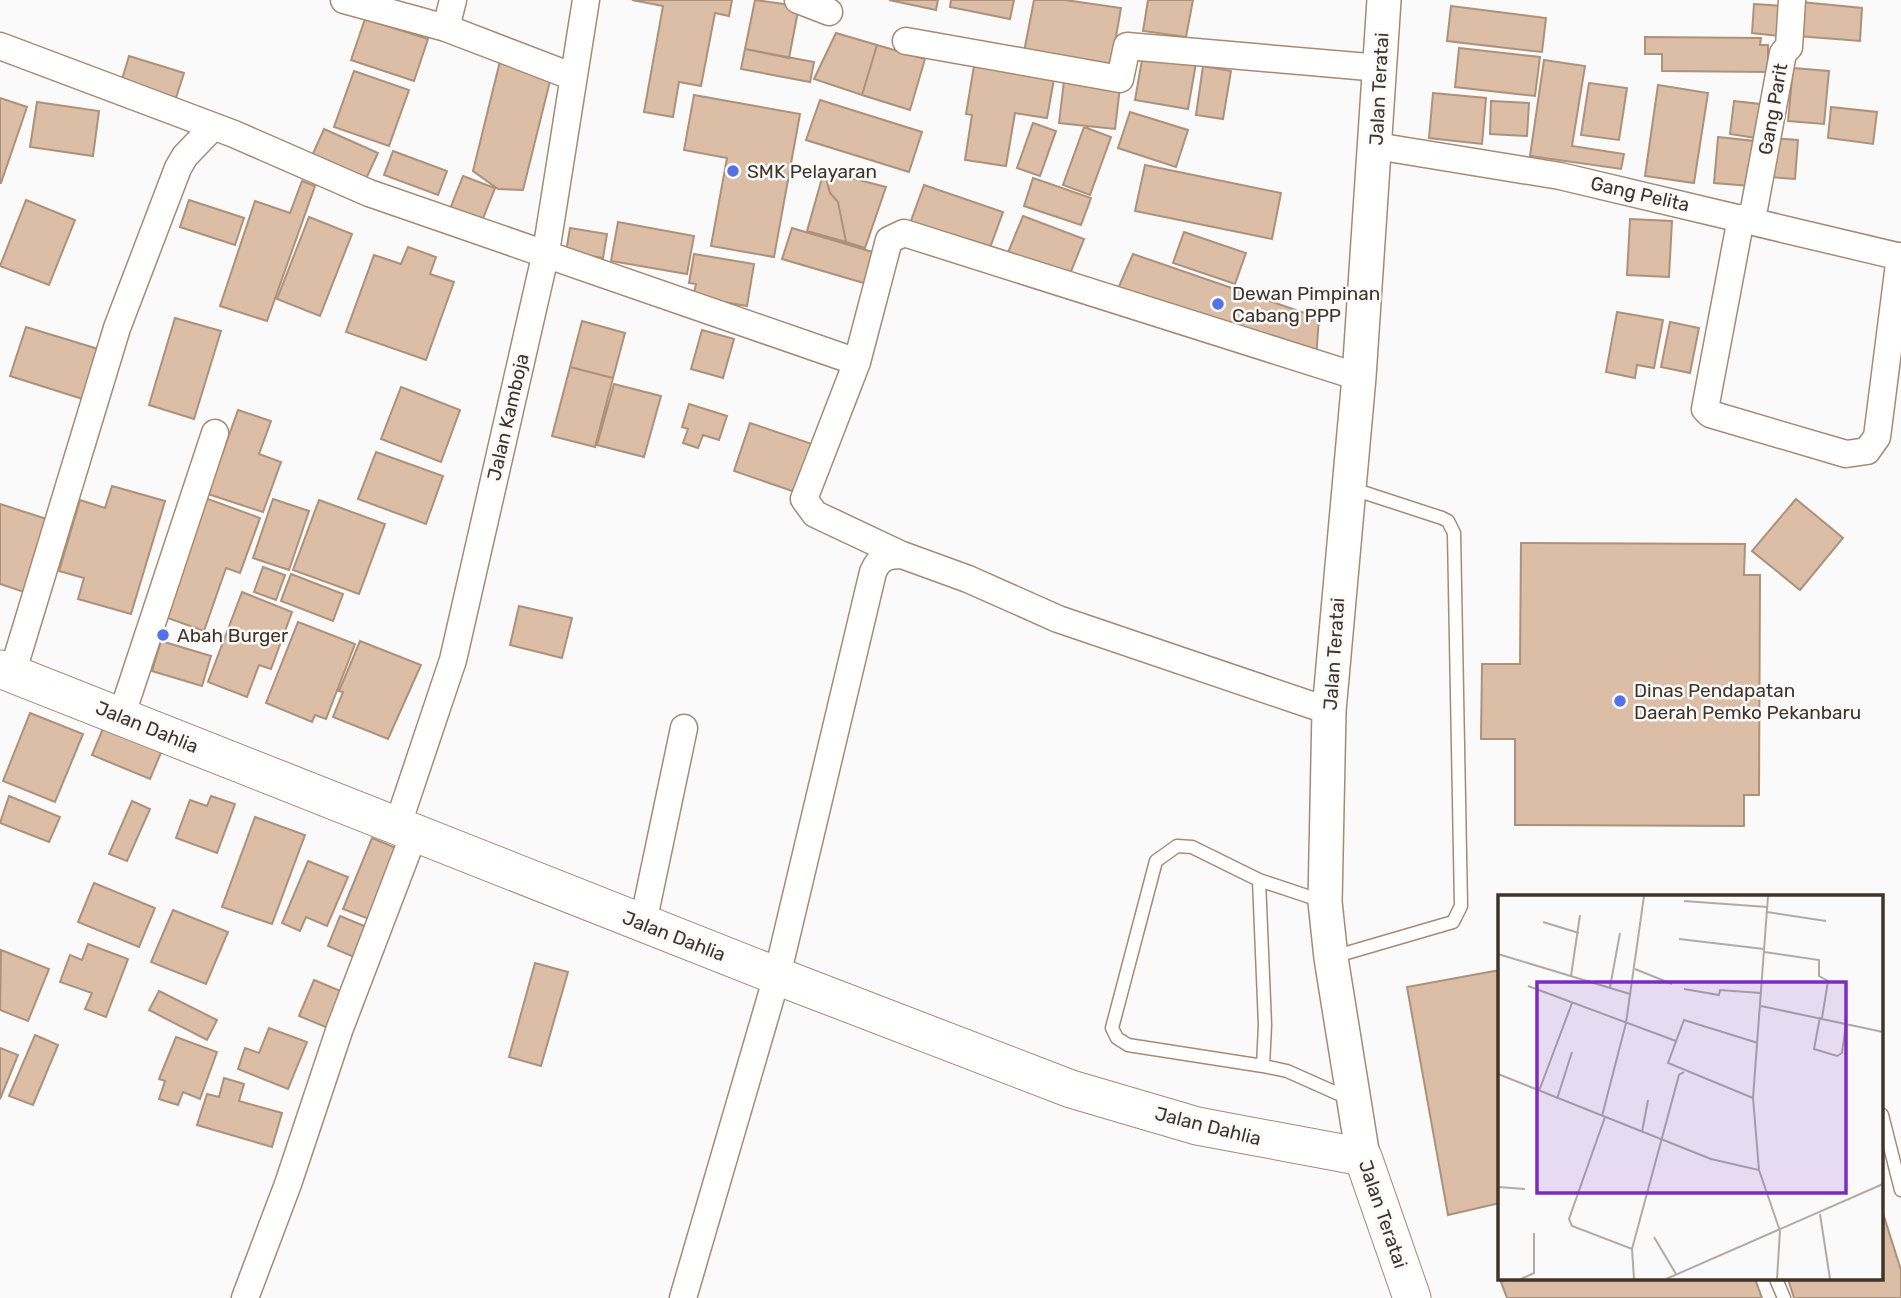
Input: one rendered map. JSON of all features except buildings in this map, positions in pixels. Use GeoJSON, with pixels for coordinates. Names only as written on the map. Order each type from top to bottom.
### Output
{"type":"FeatureCollection","features":[{"type":"Feature","properties":{"kind":"main road","name":"Jalan Dahlia"},"geometry":{"type":"LineString","coordinates":[[6,671],[1070,1089],[1197,1126],[1363,1157]]}},
{"type":"Feature","properties":{"kind":"main road","name":"Jalan Teratai"},"geometry":{"type":"LineString","coordinates":[[1363,1157],[1412,1298]]}},
{"type":"Feature","properties":{"kind":"street"},"geometry":{"type":"LineString","coordinates":[[344,0],[446,28],[571,76]]}},
{"type":"Feature","properties":{"kind":"street"},"geometry":{"type":"LineString","coordinates":[[446,28],[453,0]]}},
{"type":"Feature","properties":{"kind":"street","name":"Jalan Kamboja"},"geometry":{"type":"LineString","coordinates":[[245,1298],[288,1184],[406,830],[453,660],[546,252],[571,76],[586,0]]}},
{"type":"Feature","properties":{"kind":"street"},"geometry":{"type":"LineString","coordinates":[[798,0],[829,12]]}},
{"type":"Feature","properties":{"kind":"street","name":"Jalan Teratai"},"geometry":{"type":"LineString","coordinates":[[1363,1157],[1331,958],[1325,902],[1329,711],[1347,487],[1359,377],[1384,0]]}},
{"type":"Feature","properties":{"kind":"street","name":"Gang Parit"},"geometry":{"type":"LineString","coordinates":[[1792,0],[1789,47],[1783,53],[1706,409],[1710,414],[1846,454],[1867,451],[1877,437],[1900,257]]}},
{"type":"Feature","properties":{"kind":"street"},"geometry":{"type":"LineString","coordinates":[[906,41],[1120,79],[1126,46],[1380,68]]}},
{"type":"Feature","properties":{"kind":"street"},"geometry":{"type":"LineString","coordinates":[[0,46],[212,128],[234,134],[369,193],[546,252],[857,362]]}},
{"type":"Feature","properties":{"kind":"street"},"geometry":{"type":"LineString","coordinates":[[6,671],[117,328],[178,168],[185,156],[212,128]]}},
{"type":"Feature","properties":{"kind":"street","name":"Gang Pelita"},"geometry":{"type":"LineString","coordinates":[[1376,146],[1560,176],[1900,257]]}},
{"type":"Feature","properties":{"kind":"street"},"geometry":{"type":"LineString","coordinates":[[1329,711],[1058,619],[968,579],[902,555],[815,514],[804,499],[857,362],[889,240],[904,233],[1359,377]]}},
{"type":"Feature","properties":{"kind":"street"},"geometry":{"type":"LineString","coordinates":[[121,717],[215,433]]}},
{"type":"Feature","properties":{"kind":"street"},"geometry":{"type":"LineString","coordinates":[[683,1298],[777,976],[873,572],[877,563],[889,555],[902,555]]}},
{"type":"Feature","properties":{"kind":"street"},"geometry":{"type":"LineString","coordinates":[[643,923],[684,728]]}},
{"type":"Feature","properties":{"kind":"lane"},"geometry":{"type":"LineString","coordinates":[[1331,958],[1453,922],[1461,905],[1454,533],[1448,521],[1442,518],[1347,487]]}},
{"type":"Feature","properties":{"kind":"lane"},"geometry":{"type":"LineString","coordinates":[[1325,902],[1259,880],[1192,847],[1177,846],[1156,861],[1112,1028],[1116,1038],[1128,1045],[1287,1071],[1353,1100]]}},
{"type":"Feature","properties":{"kind":"lane"},"geometry":{"type":"LineString","coordinates":[[1259,880],[1265,1025],[1263,1066]]}},
{"type":"Feature","properties":{"kind":"lane"},"geometry":{"type":"LineString","coordinates":[[1884,1123],[1901,1190]]}},
{"type":"Feature","properties":{"kind":"lane"},"geometry":{"type":"LineString","coordinates":[[1776,1280],[1784,1298]]}},
{"type":"Feature","properties":{"kind":"place","name":"SMK Pelayaran"},"geometry":{"type":"Point","coordinates":[733,171]}},
{"type":"Feature","properties":{"kind":"place","name":"Dewan Pimpinan Cabang PPP"},"geometry":{"type":"Point","coordinates":[1218,304]}},
{"type":"Feature","properties":{"kind":"place","name":"Abah Burger"},"geometry":{"type":"Point","coordinates":[163,635]}},
{"type":"Feature","properties":{"kind":"place","name":"Dinas Pendapatan Daerah Pemko Pekanbaru"},"geometry":{"type":"Point","coordinates":[1620,701]}}]}
